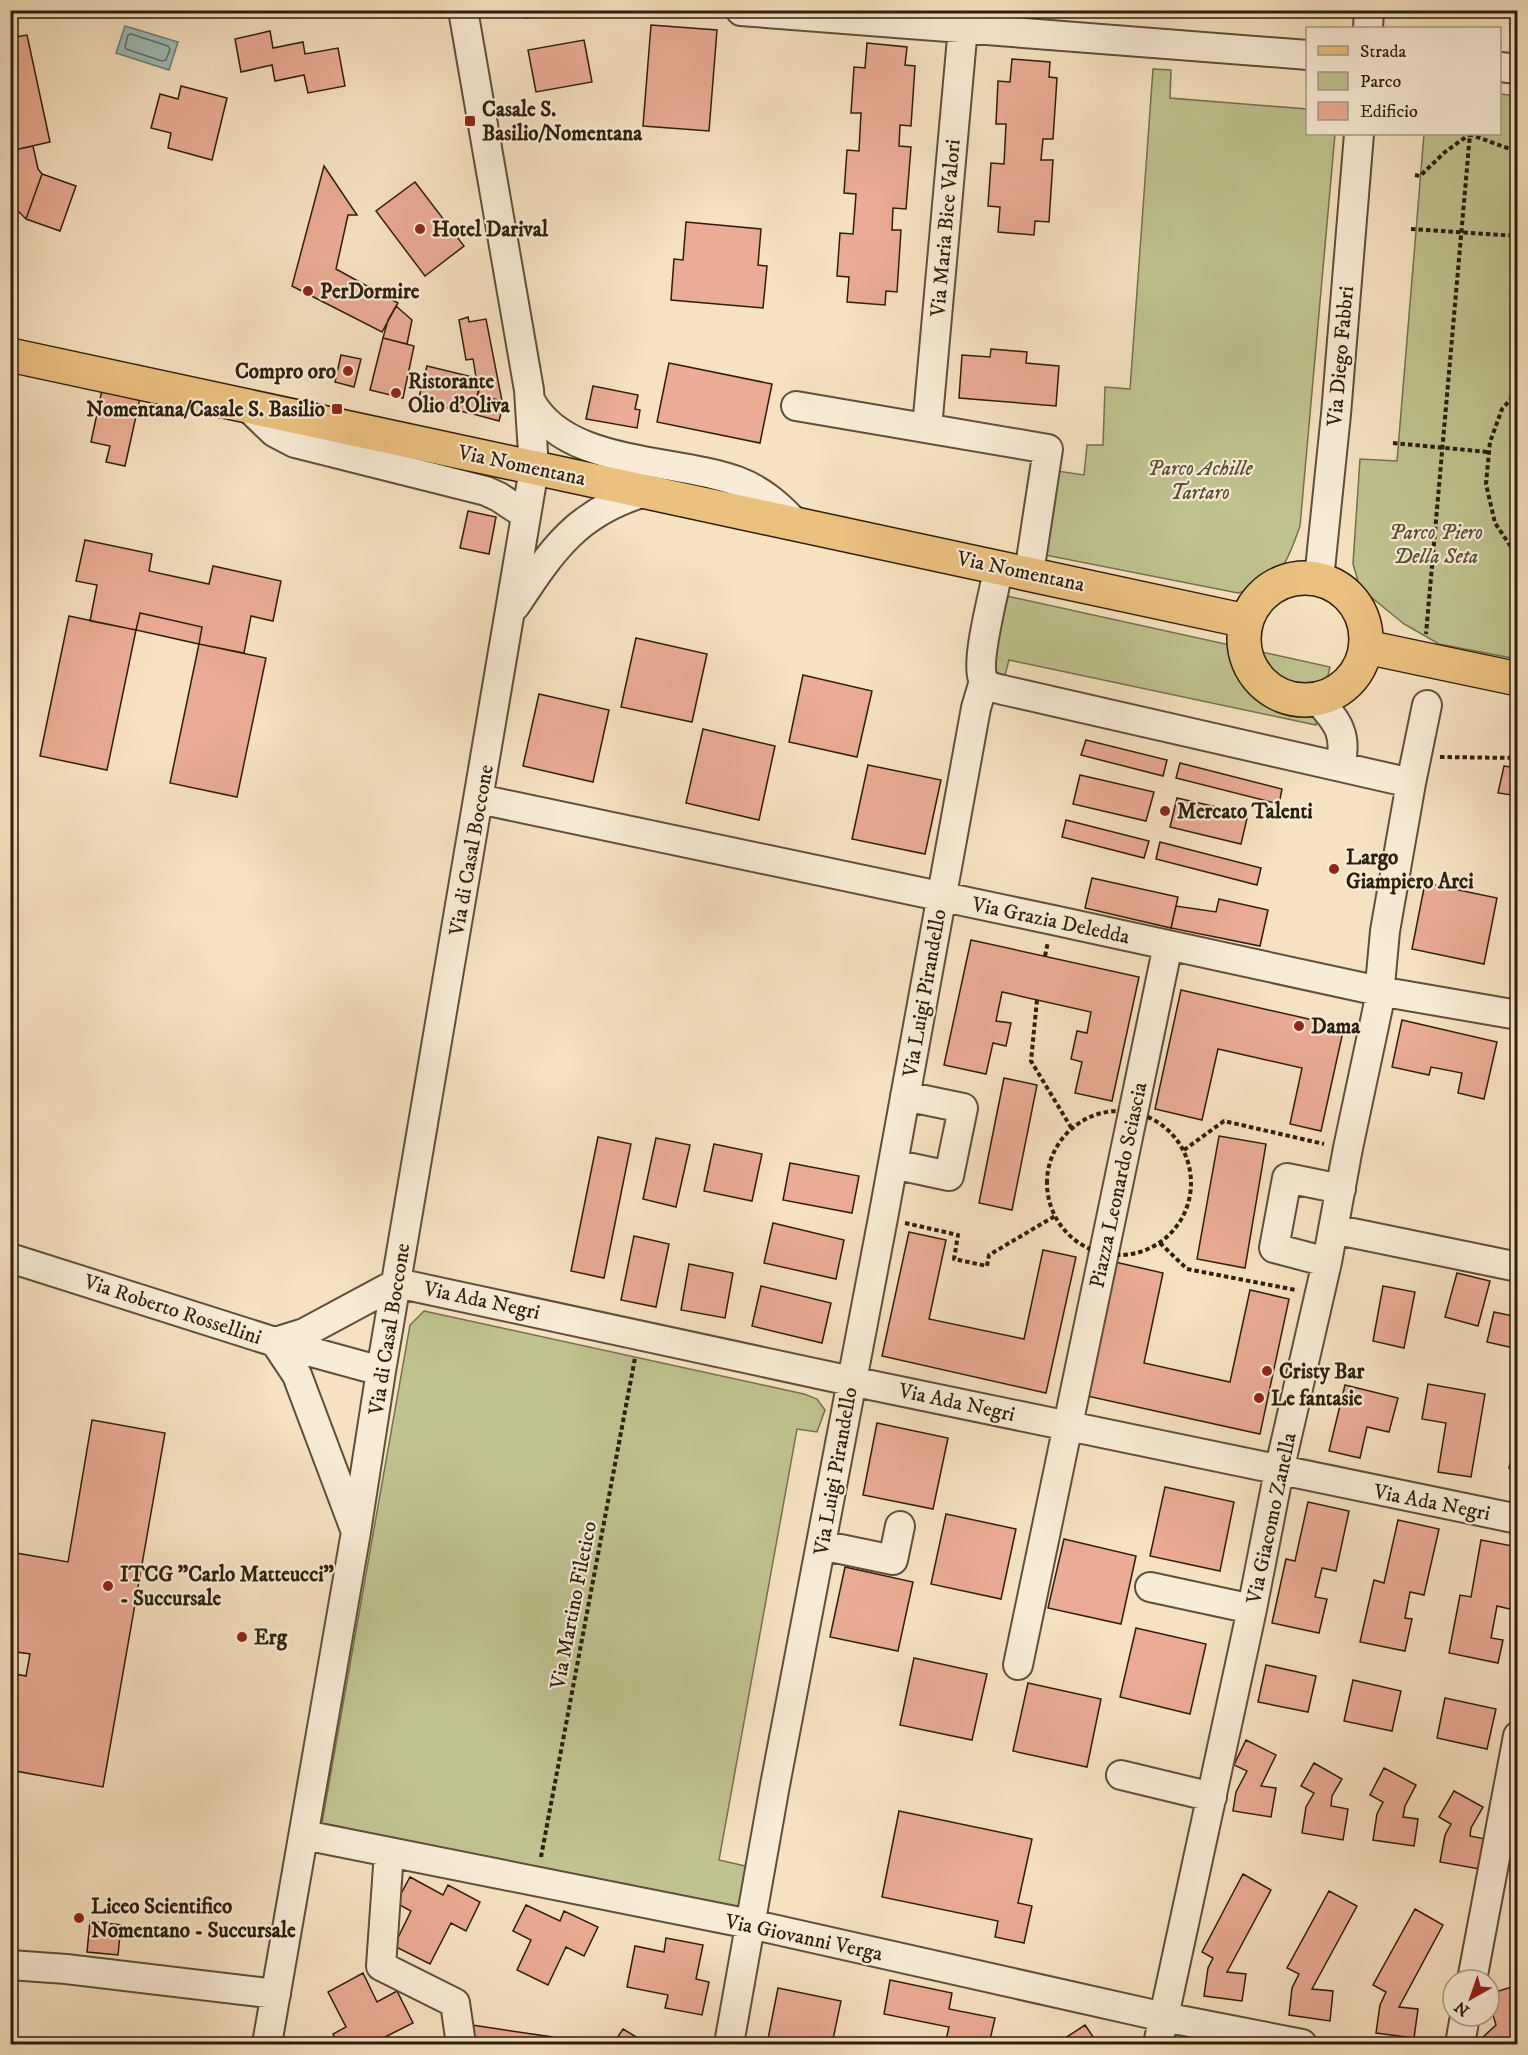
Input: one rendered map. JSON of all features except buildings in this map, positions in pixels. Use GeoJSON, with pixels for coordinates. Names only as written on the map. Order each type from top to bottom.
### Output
{"type":"FeatureCollection","features":[{"type":"Feature","properties":{"kind":"main road","name":"Via Nomentana"},"geometry":{"type":"LineString","coordinates":[[10,355],[534,469],[1014,569],[1246,621]]}},
{"type":"Feature","properties":{"kind":"main road"},"geometry":{"type":"LineString","coordinates":[[1293,579],[1319,579],[1335,586],[1357,606],[1363,620],[1366,647],[1362,663],[1344,686],[1331,694],[1317,699],[1288,698],[1274,692],[1253,672],[1244,644],[1246,621],[1256,602],[1266,591],[1293,579]]}},
{"type":"Feature","properties":{"kind":"main road"},"geometry":{"type":"LineString","coordinates":[[1366,647],[1518,679]]}},
{"type":"Feature","properties":{"kind":"street","name":"Via di Casal Boccone"},"geometry":{"type":"LineString","coordinates":[[267,2044],[356,1532],[381,1371],[534,469],[530,400],[463,10]]}},
{"type":"Feature","properties":{"kind":"street"},"geometry":{"type":"LineString","coordinates":[[1368,27],[1369,10]]}},
{"type":"Feature","properties":{"kind":"street"},"geometry":{"type":"LineString","coordinates":[[741,11],[1306,55]]}},
{"type":"Feature","properties":{"kind":"street","name":"Via Maria Bice Valori"},"geometry":{"type":"LineString","coordinates":[[927,428],[963,27]]}},
{"type":"Feature","properties":{"kind":"street"},"geometry":{"type":"LineString","coordinates":[[1501,67],[1518,69]]}},
{"type":"Feature","properties":{"kind":"street","name":"Via Diego Fabbri"},"geometry":{"type":"LineString","coordinates":[[1319,579],[1336,414],[1359,135]]}},
{"type":"Feature","properties":{"kind":"street","name":"Via Nomentana"},"geometry":{"type":"LineString","coordinates":[[530,400],[538,415],[549,427],[576,442],[607,453],[736,481],[765,495],[796,524]]}},
{"type":"Feature","properties":{"kind":"street"},"geometry":{"type":"LineString","coordinates":[[796,406],[1048,449],[1014,569]]}},
{"type":"Feature","properties":{"kind":"street","name":"Via Nomentana"},"geometry":{"type":"LineString","coordinates":[[248,407],[274,432],[295,443],[486,491],[526,515]]}},
{"type":"Feature","properties":{"kind":"street","name":"Via di Casal Boccone"},"geometry":{"type":"LineString","coordinates":[[511,613],[544,563],[570,532],[609,505],[645,492]]}},
{"type":"Feature","properties":{"kind":"street","name":"Via Luigi Pirandello"},"geometry":{"type":"LineString","coordinates":[[729,2044],[976,708],[984,681],[983,646],[1014,569]]}},
{"type":"Feature","properties":{"kind":"street"},"geometry":{"type":"LineString","coordinates":[[984,681],[993,687],[1340,766],[1414,770]]}},
{"type":"Feature","properties":{"kind":"street"},"geometry":{"type":"LineString","coordinates":[[1317,699],[1333,717],[1342,732],[1344,750],[1340,766]]}},
{"type":"Feature","properties":{"kind":"street"},"geometry":{"type":"LineString","coordinates":[[1379,991],[1385,932],[1427,705]]}},
{"type":"Feature","properties":{"kind":"street","name":"Via Grazia Deledda"},"geometry":{"type":"LineString","coordinates":[[479,799],[1379,991],[1518,1015]]}},
{"type":"Feature","properties":{"kind":"street","name":"Piazza Leonardo Sciascia"},"geometry":{"type":"LineString","coordinates":[[1018,1665],[1168,945]]}},
{"type":"Feature","properties":{"kind":"street","name":"Via Giacomo Zanella"},"geometry":{"type":"LineString","coordinates":[[1161,2031],[1280,1471],[1327,1262],[1378,1007],[1379,991]]}},
{"type":"Feature","properties":{"kind":"street"},"geometry":{"type":"LineString","coordinates":[[893,1164],[949,1176],[963,1108],[905,1096]]}},
{"type":"Feature","properties":{"kind":"street"},"geometry":{"type":"LineString","coordinates":[[1327,1262],[1274,1248],[1287,1178],[1341,1189]]}},
{"type":"Feature","properties":{"kind":"street"},"geometry":{"type":"LineString","coordinates":[[1333,1229],[1518,1267]]}},
{"type":"Feature","properties":{"kind":"street","name":"Via Roberto Rossellini"},"geometry":{"type":"LineString","coordinates":[[10,1258],[275,1342],[304,1333],[397,1283]]}},
{"type":"Feature","properties":{"kind":"street","name":"Via Ada Negri"},"geometry":{"type":"LineString","coordinates":[[397,1283],[851,1381],[1518,1519]]}},
{"type":"Feature","properties":{"kind":"street"},"geometry":{"type":"LineString","coordinates":[[275,1342],[381,1371]]}},
{"type":"Feature","properties":{"kind":"street"},"geometry":{"type":"LineString","coordinates":[[275,1342],[297,1375],[356,1532]]}},
{"type":"Feature","properties":{"kind":"street"},"geometry":{"type":"LineString","coordinates":[[821,1545],[893,1560],[900,1526]]}},
{"type":"Feature","properties":{"kind":"street"},"geometry":{"type":"LineString","coordinates":[[1150,1587],[1252,1609]]}},
{"type":"Feature","properties":{"kind":"street"},"geometry":{"type":"LineString","coordinates":[[1474,1968],[1518,1737]]}},
{"type":"Feature","properties":{"kind":"street"},"geometry":{"type":"LineString","coordinates":[[1122,1775],[1212,1797]]}},
{"type":"Feature","properties":{"kind":"street","name":"Via Giovanni Verga"},"geometry":{"type":"LineString","coordinates":[[304,1835],[750,1924],[1161,2031],[1302,2044]]}},
{"type":"Feature","properties":{"kind":"street"},"geometry":{"type":"LineString","coordinates":[[389,1852],[381,1966],[455,2003],[461,2044]]}},
{"type":"Feature","properties":{"kind":"street"},"geometry":{"type":"LineString","coordinates":[[10,1965],[66,1969],[276,1994]]}},
{"type":"Feature","properties":{"kind":"street"},"geometry":{"type":"LineString","coordinates":[[1460,2044],[1463,2028]]}},
{"type":"Feature","properties":{"kind":"path"},"geometry":{"type":"LineString","coordinates":[[1415,175],[1420,176],[1445,152],[1468,135]]}},
{"type":"Feature","properties":{"kind":"path"},"geometry":{"type":"LineString","coordinates":[[1425,640],[1469,135]]}},
{"type":"Feature","properties":{"kind":"path"},"geometry":{"type":"LineString","coordinates":[[1472,135],[1518,152]]}},
{"type":"Feature","properties":{"kind":"path"},"geometry":{"type":"LineString","coordinates":[[1411,229],[1518,237]]}},
{"type":"Feature","properties":{"kind":"path"},"geometry":{"type":"LineString","coordinates":[[1518,391],[1502,409],[1488,452],[1486,484],[1495,523],[1518,557]]}},
{"type":"Feature","properties":{"kind":"path"},"geometry":{"type":"LineString","coordinates":[[1394,443],[1488,452]]}},
{"type":"Feature","properties":{"kind":"path"},"geometry":{"type":"LineString","coordinates":[[1414,770],[1518,758]]}},
{"type":"Feature","properties":{"kind":"path"},"geometry":{"type":"LineString","coordinates":[[1037,1000],[1031,1061],[1072,1128]]}},
{"type":"Feature","properties":{"kind":"path"},"geometry":{"type":"LineString","coordinates":[[1184,1150],[1224,1121],[1348,1150]]}},
{"type":"Feature","properties":{"kind":"path"},"geometry":{"type":"LineString","coordinates":[[883,1218],[958,1235],[954,1259],[987,1266],[989,1255],[1055,1216]]}},
{"type":"Feature","properties":{"kind":"path"},"geometry":{"type":"LineString","coordinates":[[1160,1243],[1187,1269],[1320,1295]]}},
{"type":"Feature","properties":{"kind":"path","name":"Via Martino Filetico"},"geometry":{"type":"LineString","coordinates":[[536,1882],[639,1335]]}},
{"type":"Feature","properties":{"kind":"green space","name":"Parco Achille Tartaro"},"geometry":{"type":"Polygon","coordinates":[[[1153,69],[1171,70],[1170,98],[1306,109],[1306,135],[1335,135],[1300,526],[1286,560],[1276,576],[1269,582],[1253,590],[1238,593],[1045,555],[1057,471],[1084,475],[1087,445],[1103,445],[1105,387],[1130,389],[1153,69]]]}},
{"type":"Feature","properties":{"kind":"green space","name":"Parco Piero Della Seta"},"geometry":{"type":"Polygon","coordinates":[[[1501,94],[1518,96],[1517,659],[1439,644],[1404,624],[1360,588],[1353,564],[1360,459],[1397,461],[1424,135],[1501,135],[1501,94]]]}},
{"type":"Feature","properties":{"kind":"green space"},"geometry":{"type":"Polygon","coordinates":[[[1002,595],[1330,667],[1316,725],[1009,660],[1005,675],[990,674],[1002,595]]]}},
{"type":"Feature","properties":{"kind":"green space"},"geometry":{"type":"Polygon","coordinates":[[[424,1311],[804,1394],[817,1399],[825,1410],[817,1432],[797,1429],[719,1860],[745,1866],[751,1876],[747,1912],[322,1823],[410,1325],[424,1311]]]}},
{"type":"Feature","properties":{"kind":"water"},"geometry":{"type":"Polygon","coordinates":[[[125,26],[178,42],[169,70],[116,53],[125,26]]]}},
{"type":"Feature","properties":{"kind":"place","name":"Casale S. Basilio/Nomentana"},"geometry":{"type":"Point","coordinates":[470,121]}},
{"type":"Feature","properties":{"kind":"place","name":"Hotel Darival"},"geometry":{"type":"Point","coordinates":[420,229]}},
{"type":"Feature","properties":{"kind":"place","name":"PerDormire"},"geometry":{"type":"Point","coordinates":[308,291]}},
{"type":"Feature","properties":{"kind":"place","name":"Compro oro"},"geometry":{"type":"Point","coordinates":[348,371]}},
{"type":"Feature","properties":{"kind":"place","name":"Ristorante Olio d'Oliva"},"geometry":{"type":"Point","coordinates":[396,393]}},
{"type":"Feature","properties":{"kind":"place","name":"Nomentana/Casale S. Basilio"},"geometry":{"type":"Point","coordinates":[337,409]}},
{"type":"Feature","properties":{"kind":"place","name":"Mercato Talenti"},"geometry":{"type":"Point","coordinates":[1165,811]}},
{"type":"Feature","properties":{"kind":"place","name":"Largo Giampiero Arci"},"geometry":{"type":"Point","coordinates":[1334,869]}},
{"type":"Feature","properties":{"kind":"place","name":"Dama"},"geometry":{"type":"Point","coordinates":[1299,1026]}},
{"type":"Feature","properties":{"kind":"place","name":"Cristy Bar"},"geometry":{"type":"Point","coordinates":[1267,1371]}},
{"type":"Feature","properties":{"kind":"place","name":"Le fantasie"},"geometry":{"type":"Point","coordinates":[1259,1398]}},
{"type":"Feature","properties":{"kind":"place","name":"ITCG \"Carlo Matteucci\" - Succursale"},"geometry":{"type":"Point","coordinates":[108,1586]}},
{"type":"Feature","properties":{"kind":"place","name":"Erg"},"geometry":{"type":"Point","coordinates":[242,1637]}},
{"type":"Feature","properties":{"kind":"place","name":"Liceo Scientifico Nomentano - Succursale"},"geometry":{"type":"Point","coordinates":[79,1918]}}]}
